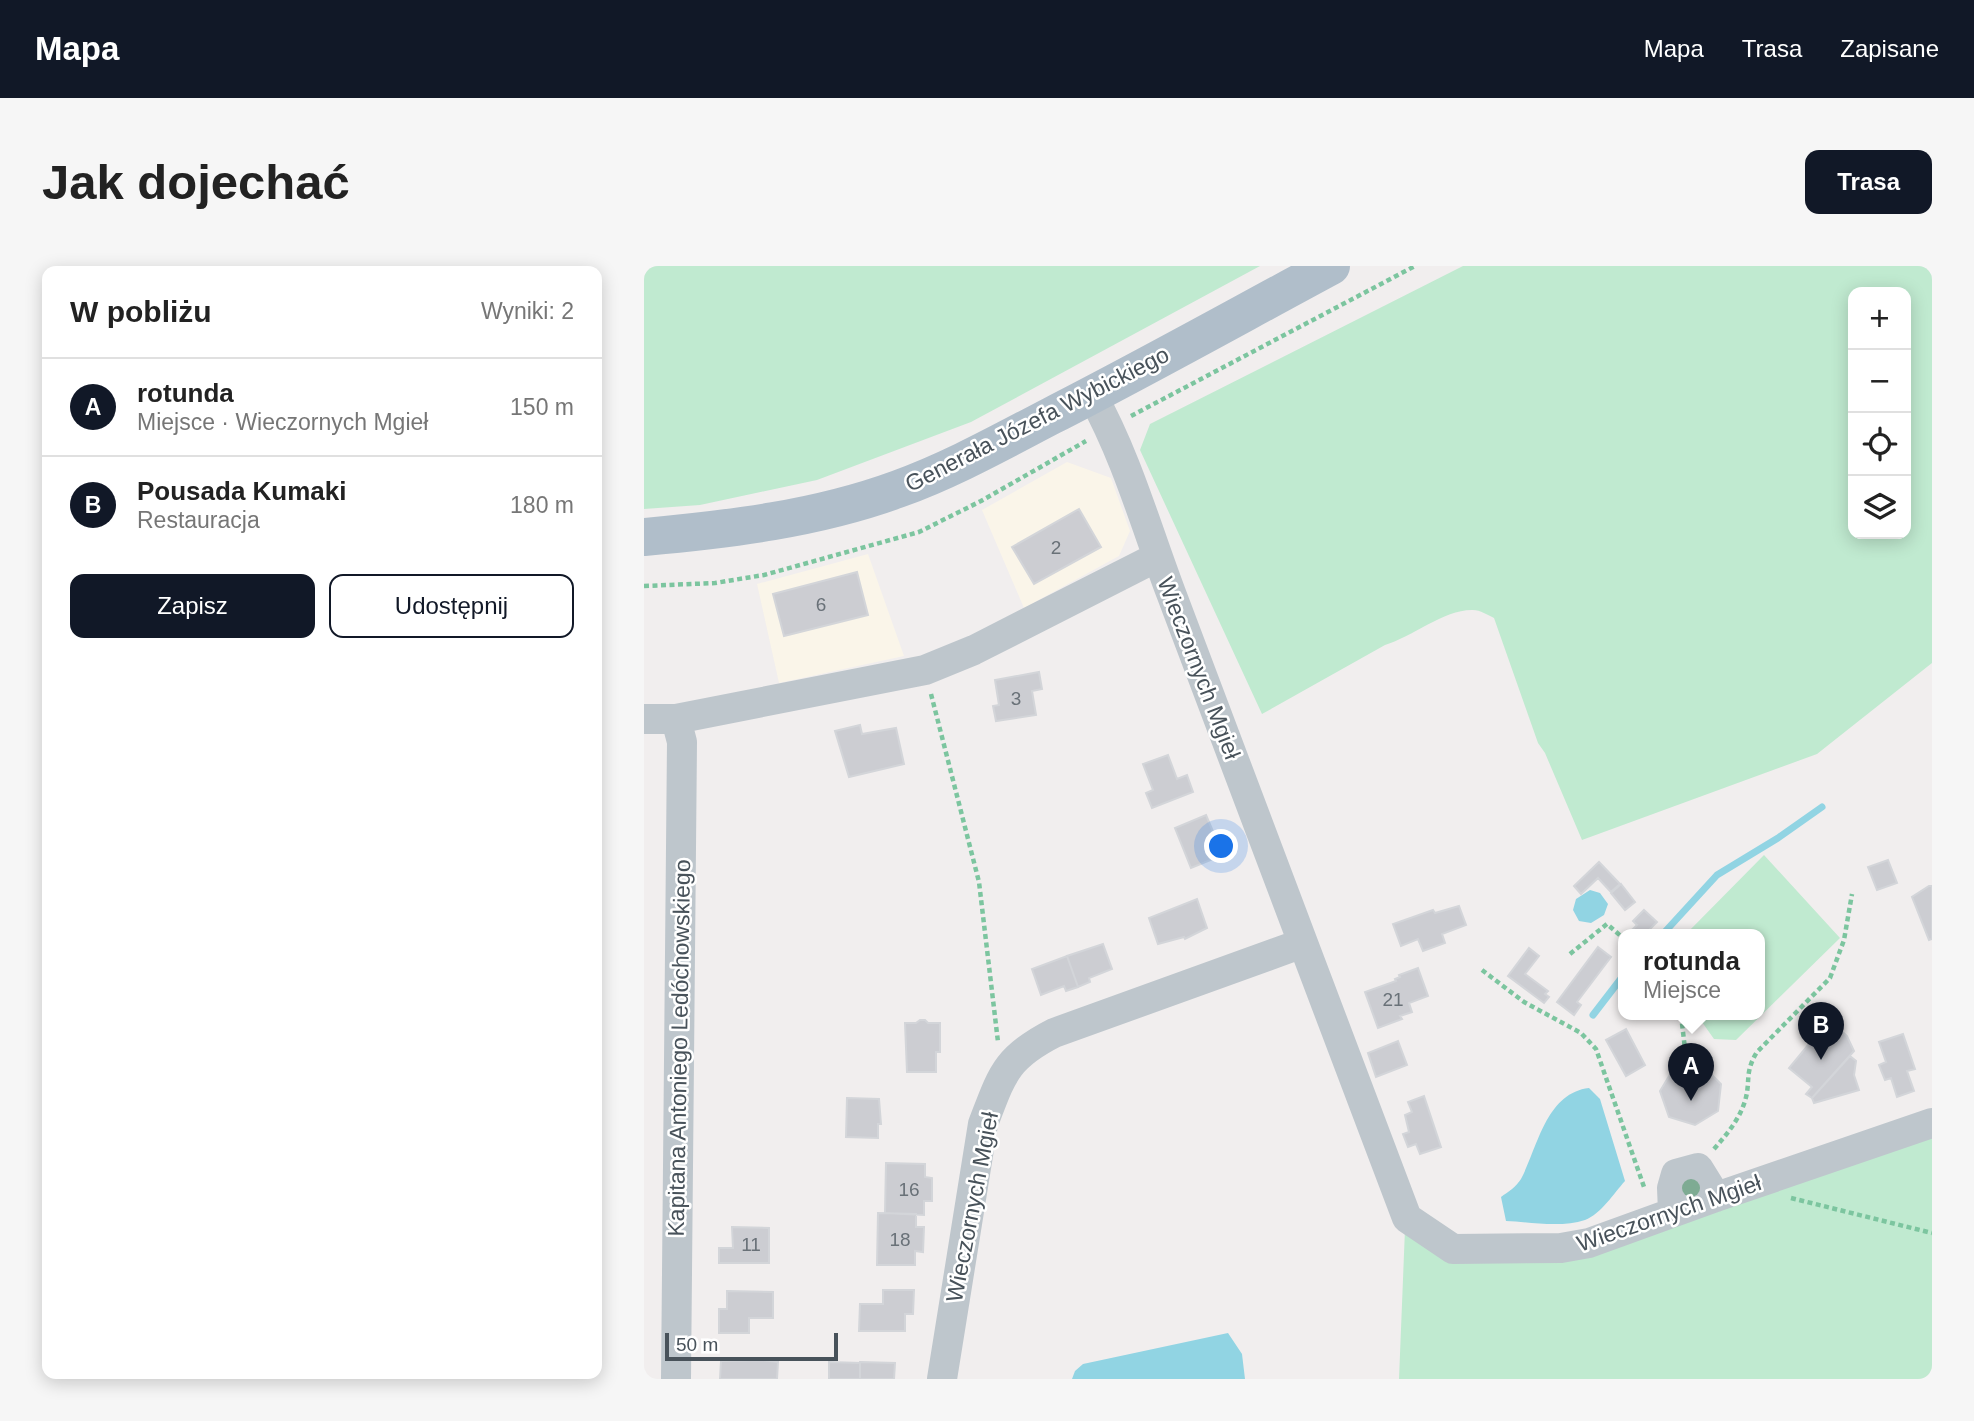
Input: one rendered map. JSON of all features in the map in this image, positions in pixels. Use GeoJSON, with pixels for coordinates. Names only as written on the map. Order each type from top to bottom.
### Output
{"type":"FeatureCollection","features":[{"type":"Feature","properties":{"kind":"main road","name":"Generała Józefa Wybickiego"},"geometry":{"type":"LineString","coordinates":[[644,537],[717,530],[822,512],[898,489],[973,456],[1101,411],[1331,266]]}},
{"type":"Feature","properties":{"kind":"street","name":"Wieczornych Mgieł"},"geometry":{"type":"LineString","coordinates":[[1101,411],[1128,472],[1157,557],[1410,1221],[1453,1249],[1561,1248],[1589,1243],[1932,1123]]}},
{"type":"Feature","properties":{"kind":"street"},"geometry":{"type":"LineString","coordinates":[[644,719],[676,719],[925,670],[974,650],[1157,557]]}},
{"type":"Feature","properties":{"kind":"street","name":"Kapitana Antoniego Ledóchowskiego"},"geometry":{"type":"LineString","coordinates":[[676,719],[682,742],[676,1379]]}},
{"type":"Feature","properties":{"kind":"street","name":"Wieczornych Mgieł"},"geometry":{"type":"LineString","coordinates":[[942,1379],[983,1125],[996,1089],[1012,1061],[1027,1047],[1054,1033],[1303,943]]}},
{"type":"Feature","properties":{"kind":"street"},"geometry":{"type":"LineString","coordinates":[[1664,1216],[1676,1174],[1698,1168],[1716,1197]]}},
{"type":"Feature","properties":{"kind":"path"},"geometry":{"type":"LineString","coordinates":[[1101,411],[1415,266]]}},
{"type":"Feature","properties":{"kind":"path"},"geometry":{"type":"LineString","coordinates":[[925,670],[979,882],[999,1050],[1012,1061]]}},
{"type":"Feature","properties":{"kind":"path"},"geometry":{"type":"LineString","coordinates":[[1698,1168],[1736,1123],[1746,1099],[1749,1065],[1757,1052],[1830,978],[1844,940],[1852,894]]}},
{"type":"Feature","properties":{"kind":"path"},"geometry":{"type":"LineString","coordinates":[[1570,954],[1607,925],[1618,934]]}},
{"type":"Feature","properties":{"kind":"path"},"geometry":{"type":"LineString","coordinates":[[1482,970],[1524,1002],[1581,1033],[1596,1049],[1664,1216]]}},
{"type":"Feature","properties":{"kind":"path"},"geometry":{"type":"LineString","coordinates":[[1682,1020],[1687,1066]]}},
{"type":"Feature","properties":{"kind":"path"},"geometry":{"type":"LineString","coordinates":[[1764,1180],[1775,1191],[1797,1201],[1932,1233]]}},
{"type":"Feature","properties":{"kind":"shaded area"},"geometry":{"type":"Polygon","coordinates":[[[1067,462],[1111,478],[1130,531],[1119,556],[1024,608],[982,510],[1067,462]]]}},
{"type":"Feature","properties":{"kind":"shaded area"},"geometry":{"type":"Polygon","coordinates":[[[868,554],[904,656],[779,683],[757,584],[868,554]]]}},
{"type":"Feature","properties":{"kind":"green space"},"geometry":{"type":"Polygon","coordinates":[[[644,266],[1260,266],[971,422],[817,480],[700,505],[644,509],[644,266]]]}},
{"type":"Feature","properties":{"kind":"green space"},"geometry":{"type":"Polygon","coordinates":[[[1463,266],[1932,266],[1932,663],[1817,754],[1582,840],[1545,753],[1538,743],[1494,618],[1481,612],[1462,611],[1440,619],[1385,645],[1262,714],[1140,450],[1150,424],[1463,266]]]}},
{"type":"Feature","properties":{"kind":"green space"},"geometry":{"type":"Polygon","coordinates":[[[1764,855],[1840,938],[1765,1012],[1765,929],[1691,929],[1764,855]]]}},
{"type":"Feature","properties":{"kind":"green space"},"geometry":{"type":"Polygon","coordinates":[[[1701,1020],[1756,1020],[1736,1040],[1714,1039],[1701,1020]]]}},
{"type":"Feature","properties":{"kind":"green space"},"geometry":{"type":"Polygon","coordinates":[[[1932,1130],[1932,1379],[1399,1379],[1405,1229],[1558,1255],[1932,1130]]]}},
{"type":"Feature","properties":{"kind":"water"},"geometry":{"type":"Polygon","coordinates":[[[1590,890],[1600,893],[1608,904],[1604,915],[1591,923],[1579,921],[1573,910],[1576,899],[1590,890]]]}},
{"type":"Feature","properties":{"kind":"water"},"geometry":{"type":"Polygon","coordinates":[[[1589,1088],[1600,1099],[1625,1181],[1602,1208],[1585,1220],[1556,1224],[1506,1221],[1501,1197],[1521,1179],[1545,1123],[1563,1100],[1574,1092],[1589,1088]]]}},
{"type":"Feature","properties":{"kind":"water"},"geometry":{"type":"Polygon","coordinates":[[[1228,1333],[1242,1354],[1245,1379],[1072,1379],[1075,1371],[1083,1364],[1228,1333]]]}},
{"type":"Feature","properties":{"kind":"building"},"geometry":{"type":"Polygon","coordinates":[[[1079,509],[1101,547],[1034,584],[1012,547],[1079,509]]]}},
{"type":"Feature","properties":{"kind":"building"},"geometry":{"type":"Polygon","coordinates":[[[857,572],[868,615],[784,636],[773,594],[857,572]]]}},
{"type":"Feature","properties":{"kind":"building"},"geometry":{"type":"Polygon","coordinates":[[[1039,672],[1042,689],[1032,691],[1036,715],[996,721],[993,706],[999,705],[995,680],[1039,672]]]}},
{"type":"Feature","properties":{"kind":"building"},"geometry":{"type":"Polygon","coordinates":[[[860,725],[862,734],[896,728],[904,764],[849,777],[835,731],[860,725]]]}},
{"type":"Feature","properties":{"kind":"building"},"geometry":{"type":"Polygon","coordinates":[[[1168,755],[1177,779],[1187,775],[1193,792],[1152,808],[1146,793],[1153,790],[1143,764],[1168,755]]]}},
{"type":"Feature","properties":{"kind":"building"},"geometry":{"type":"Polygon","coordinates":[[[1206,815],[1223,855],[1191,868],[1175,828],[1206,815]]]}},
{"type":"Feature","properties":{"kind":"building"},"geometry":{"type":"Polygon","coordinates":[[[1888,860],[1897,883],[1877,890],[1868,867],[1888,860]]]}},
{"type":"Feature","properties":{"kind":"building"},"geometry":{"type":"Polygon","coordinates":[[[1599,862],[1620,884],[1611,892],[1598,878],[1581,894],[1574,886],[1599,862]]]}},
{"type":"Feature","properties":{"kind":"building"},"geometry":{"type":"Polygon","coordinates":[[[1621,884],[1635,902],[1625,910],[1611,893],[1621,884]]]}},
{"type":"Feature","properties":{"kind":"building"},"geometry":{"type":"Polygon","coordinates":[[[1932,886],[1932,939],[1929,940],[1912,897],[1932,886]]]}},
{"type":"Feature","properties":{"kind":"building"},"geometry":{"type":"Polygon","coordinates":[[[1197,899],[1207,928],[1185,939],[1184,937],[1158,944],[1149,918],[1197,899]]]}},
{"type":"Feature","properties":{"kind":"building"},"geometry":{"type":"Polygon","coordinates":[[[1459,906],[1466,925],[1442,934],[1445,943],[1423,951],[1418,939],[1401,946],[1393,924],[1433,910],[1435,913],[1459,906]]]}},
{"type":"Feature","properties":{"kind":"building"},"geometry":{"type":"Polygon","coordinates":[[[1644,910],[1657,922],[1650,929],[1633,929],[1637,925],[1633,921],[1644,910]]]}},
{"type":"Feature","properties":{"kind":"building"},"geometry":{"type":"Polygon","coordinates":[[[1103,944],[1112,969],[1089,978],[1090,982],[1078,987],[1067,956],[1103,944]]]}},
{"type":"Feature","properties":{"kind":"building"},"geometry":{"type":"Polygon","coordinates":[[[1598,947],[1611,957],[1577,1002],[1581,1005],[1574,1015],[1557,1002],[1598,947]]]}},
{"type":"Feature","properties":{"kind":"building"},"geometry":{"type":"Polygon","coordinates":[[[1529,948],[1539,956],[1525,974],[1548,991],[1545,994],[1549,997],[1544,1003],[1508,976],[1529,948]]]}},
{"type":"Feature","properties":{"kind":"building"},"geometry":{"type":"Polygon","coordinates":[[[1067,956],[1078,987],[1066,991],[1064,986],[1041,995],[1032,969],[1067,956]]]}},
{"type":"Feature","properties":{"kind":"building"},"geometry":{"type":"Polygon","coordinates":[[[1418,968],[1428,996],[1409,1003],[1412,1012],[1400,1016],[1402,1019],[1378,1028],[1365,992],[1396,981],[1399,975],[1418,968]]]}},
{"type":"Feature","properties":{"kind":"building"},"geometry":{"type":"Polygon","coordinates":[[[920,1020],[940,1023],[940,1052],[936,1052],[936,1072],[907,1072],[905,1023],[916,1023],[920,1020]]]}},
{"type":"Feature","properties":{"kind":"building"},"geometry":{"type":"Polygon","coordinates":[[[1835,1025],[1847,1036],[1854,1051],[1812,1098],[1806,1094],[1812,1087],[1789,1068],[1823,1027],[1829,1032],[1835,1025]]]}},
{"type":"Feature","properties":{"kind":"building"},"geometry":{"type":"Polygon","coordinates":[[[1626,1029],[1645,1065],[1626,1076],[1606,1040],[1626,1029]]]}},
{"type":"Feature","properties":{"kind":"building"},"geometry":{"type":"Polygon","coordinates":[[[1903,1034],[1915,1069],[1907,1071],[1914,1091],[1897,1097],[1891,1078],[1885,1080],[1879,1065],[1886,1062],[1879,1042],[1903,1034]]]}},
{"type":"Feature","properties":{"kind":"building"},"geometry":{"type":"Polygon","coordinates":[[[1398,1041],[1407,1065],[1376,1077],[1368,1053],[1398,1041]]]}},
{"type":"Feature","properties":{"kind":"building"},"geometry":{"type":"Polygon","coordinates":[[[1850,1056],[1856,1061],[1854,1075],[1859,1090],[1814,1103],[1812,1098],[1850,1056]]]}},
{"type":"Feature","properties":{"kind":"building"},"geometry":{"type":"Polygon","coordinates":[[[1701,1064],[1721,1084],[1718,1111],[1695,1125],[1669,1117],[1660,1091],[1674,1068],[1701,1064]]]}},
{"type":"Feature","properties":{"kind":"building"},"geometry":{"type":"Polygon","coordinates":[[[1424,1096],[1441,1147],[1420,1154],[1416,1144],[1408,1147],[1403,1134],[1409,1132],[1405,1115],[1412,1112],[1408,1102],[1424,1096]]]}},
{"type":"Feature","properties":{"kind":"building"},"geometry":{"type":"Polygon","coordinates":[[[847,1098],[879,1099],[881,1124],[878,1124],[878,1138],[846,1137],[847,1098]]]}},
{"type":"Feature","properties":{"kind":"building"},"geometry":{"type":"Polygon","coordinates":[[[886,1163],[925,1164],[925,1177],[932,1178],[932,1201],[924,1201],[924,1215],[885,1213],[886,1163]]]}},
{"type":"Feature","properties":{"kind":"building"},"geometry":{"type":"Polygon","coordinates":[[[878,1213],[916,1214],[916,1227],[924,1227],[923,1252],[915,1251],[915,1265],[877,1265],[878,1213]]]}},
{"type":"Feature","properties":{"kind":"building"},"geometry":{"type":"Polygon","coordinates":[[[732,1227],[769,1228],[769,1263],[719,1263],[719,1248],[733,1248],[732,1227]]]}},
{"type":"Feature","properties":{"kind":"building"},"geometry":{"type":"Polygon","coordinates":[[[883,1290],[914,1290],[913,1314],[905,1314],[905,1331],[859,1331],[860,1304],[883,1304],[883,1290]]]}},
{"type":"Feature","properties":{"kind":"building"},"geometry":{"type":"Polygon","coordinates":[[[727,1291],[773,1292],[773,1318],[749,1318],[749,1333],[719,1333],[719,1309],[727,1309],[727,1291]]]}},
{"type":"Feature","properties":{"kind":"building"},"geometry":{"type":"Polygon","coordinates":[[[721,1361],[778,1362],[777,1379],[720,1379],[721,1361]]]}},
{"type":"Feature","properties":{"kind":"building"},"geometry":{"type":"Polygon","coordinates":[[[829,1362],[860,1363],[860,1379],[829,1379],[829,1362]]]}},
{"type":"Feature","properties":{"kind":"building"},"geometry":{"type":"Polygon","coordinates":[[[860,1362],[895,1363],[894,1379],[860,1379],[860,1362]]]}},
{"type":"Feature","properties":{"kind":"waterway"},"geometry":{"type":"LineString","coordinates":[[1668,929],[1717,875],[1778,838],[1822,807]]}},
{"type":"Feature","properties":{"kind":"waterway"},"geometry":{"type":"LineString","coordinates":[[1593,1015],[1618,982]]}},
{"type":"Feature","properties":{"kind":"place","name":"Pousada Kumaki"},"geometry":{"type":"Point","coordinates":[1821,1060]}},
{"type":"Feature","properties":{"kind":"place","name":"rotunda"},"geometry":{"type":"Point","coordinates":[1691,1101]}}]}
